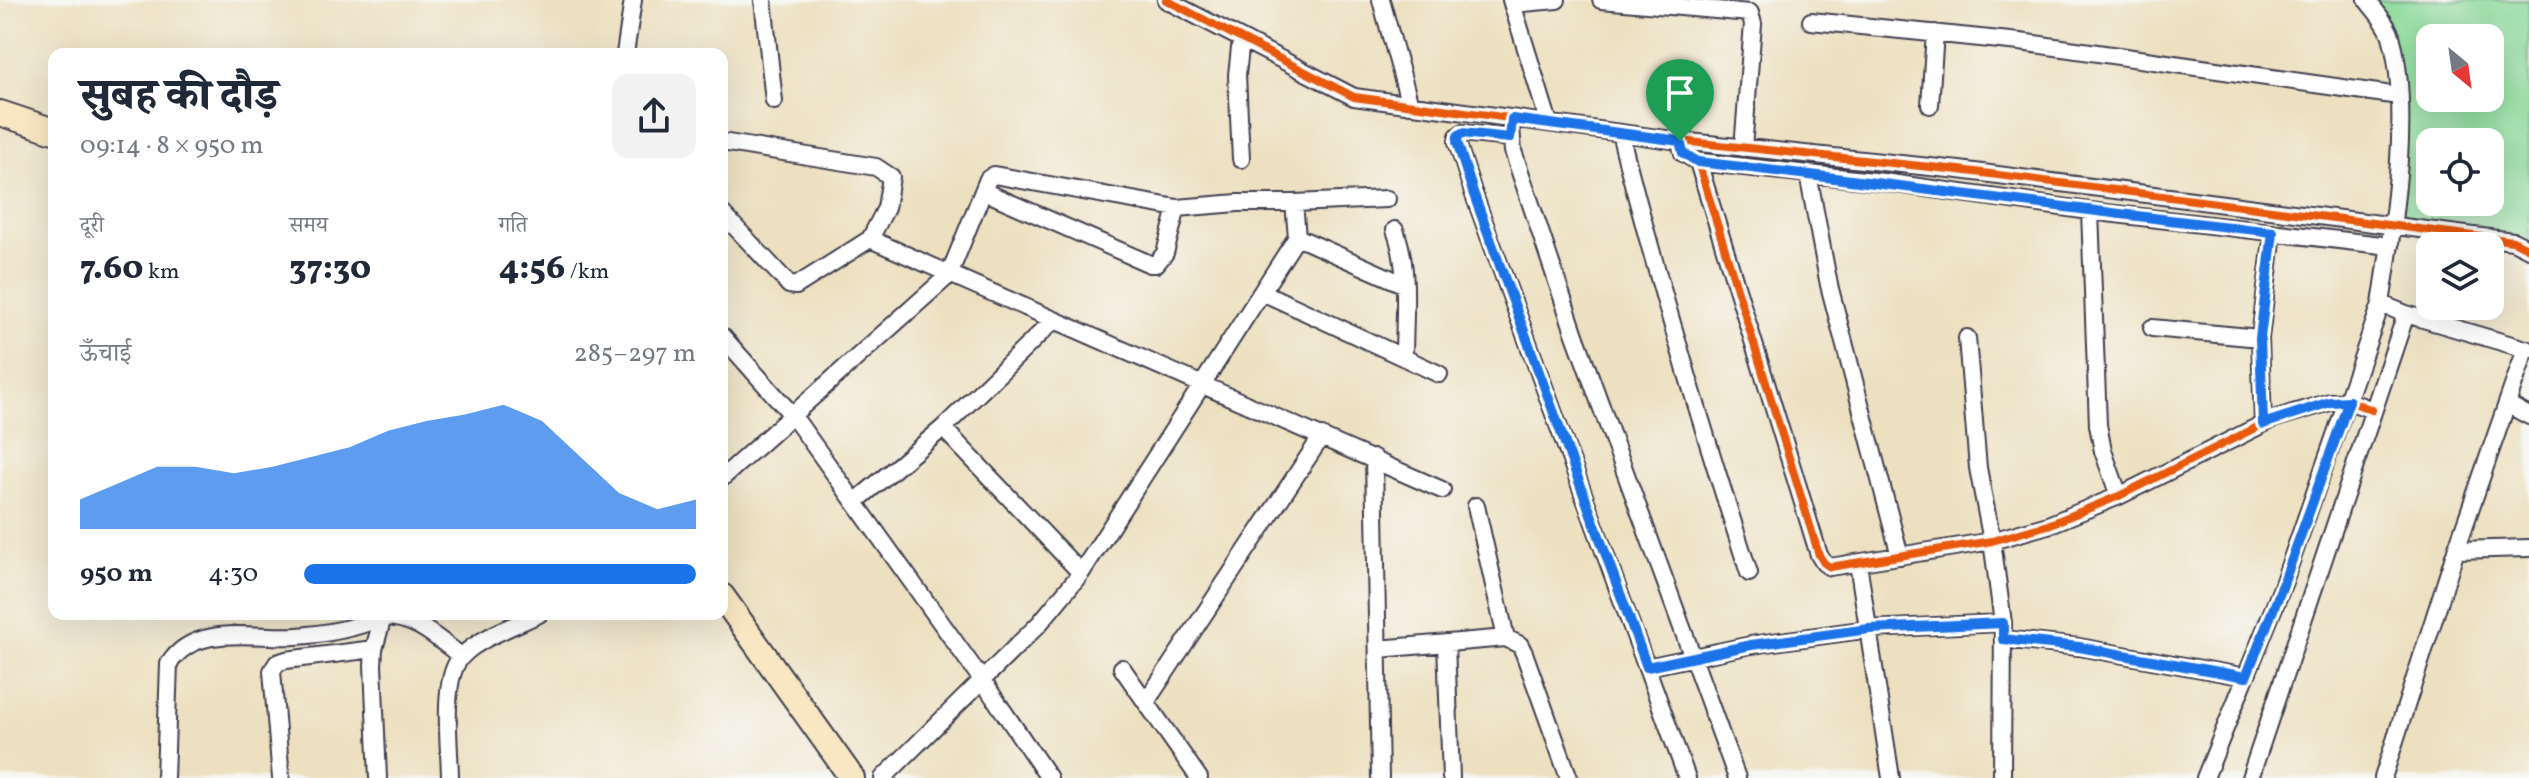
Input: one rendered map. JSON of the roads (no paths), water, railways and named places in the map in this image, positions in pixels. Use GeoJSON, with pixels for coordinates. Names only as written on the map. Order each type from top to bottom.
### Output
{"type":"FeatureCollection","features":[{"type":"Feature","properties":{"kind":"street"},"geometry":{"type":"LineString","coordinates":[[626,48],[633,0]]}},
{"type":"Feature","properties":{"kind":"street"},"geometry":{"type":"LineString","coordinates":[[763,0],[774,101]]}},
{"type":"Feature","properties":{"kind":"street"},"geometry":{"type":"LineString","coordinates":[[1166,0],[1354,97],[1680,141],[1959,170],[2393,225],[2513,241],[2529,249]]}},
{"type":"Feature","properties":{"kind":"street"},"geometry":{"type":"LineString","coordinates":[[1381,0],[1410,105]]}},
{"type":"Feature","properties":{"kind":"street"},"geometry":{"type":"LineString","coordinates":[[1549,123],[1512,2],[1557,0]]}},
{"type":"Feature","properties":{"kind":"street"},"geometry":{"type":"LineString","coordinates":[[1601,0],[1750,13],[1753,24],[1743,148]]}},
{"type":"Feature","properties":{"kind":"street"},"geometry":{"type":"LineString","coordinates":[[2205,778],[2281,590],[2381,304],[2393,225],[2399,96],[2390,33],[2367,0]]}},
{"type":"Feature","properties":{"kind":"street"},"geometry":{"type":"LineString","coordinates":[[1811,21],[2020,42],[2399,96]]}},
{"type":"Feature","properties":{"kind":"street"},"geometry":{"type":"LineString","coordinates":[[1930,105],[1935,33]]}},
{"type":"Feature","properties":{"kind":"street"},"geometry":{"type":"LineString","coordinates":[[1241,39],[1237,75],[1241,159]]}},
{"type":"Feature","properties":{"kind":"street"},"geometry":{"type":"LineString","coordinates":[[0,113],[48,129]]}},
{"type":"Feature","properties":{"kind":"street"},"geometry":{"type":"LineString","coordinates":[[1512,119],[1510,138],[1575,335],[1737,778]]}},
{"type":"Feature","properties":{"kind":"street"},"geometry":{"type":"LineString","coordinates":[[1510,138],[1462,133],[1457,142],[1687,778]]}},
{"type":"Feature","properties":{"kind":"street"},"geometry":{"type":"LineString","coordinates":[[1620,133],[1651,255],[1749,573]]}},
{"type":"Feature","properties":{"kind":"street"},"geometry":{"type":"LineString","coordinates":[[1680,141],[1683,153],[1698,162],[2390,246]]}},
{"type":"Feature","properties":{"kind":"street"},"geometry":{"type":"LineString","coordinates":[[728,143],[876,167],[891,177],[889,197],[880,223],[870,239],[796,286],[789,285],[728,219]]}},
{"type":"Feature","properties":{"kind":"street"},"geometry":{"type":"LineString","coordinates":[[1698,162],[1819,555],[1830,567],[1992,541],[2048,525],[2119,496],[2263,424],[2330,402],[2349,401],[2372,410]]}},
{"type":"Feature","properties":{"kind":"street"},"geometry":{"type":"LineString","coordinates":[[728,473],[949,275],[988,179],[1001,174],[1177,208],[1387,199]]}},
{"type":"Feature","properties":{"kind":"street"},"geometry":{"type":"LineString","coordinates":[[1808,174],[1829,285],[1900,556]]}},
{"type":"Feature","properties":{"kind":"street"},"geometry":{"type":"LineString","coordinates":[[983,191],[1150,264],[1156,264],[1165,253],[1177,208]]}},
{"type":"Feature","properties":{"kind":"street"},"geometry":{"type":"LineString","coordinates":[[883,778],[1039,624],[1081,573],[1297,237],[1294,203]]}},
{"type":"Feature","properties":{"kind":"street"},"geometry":{"type":"LineString","coordinates":[[2090,211],[2098,425],[2103,451],[2119,496]]}},
{"type":"Feature","properties":{"kind":"street"},"geometry":{"type":"LineString","coordinates":[[1395,230],[1401,244],[1405,285],[1404,358]]}},
{"type":"Feature","properties":{"kind":"street"},"geometry":{"type":"LineString","coordinates":[[2263,424],[2260,338],[2273,232]]}},
{"type":"Feature","properties":{"kind":"street"},"geometry":{"type":"LineString","coordinates":[[1297,237],[1405,285]]}},
{"type":"Feature","properties":{"kind":"street"},"geometry":{"type":"LineString","coordinates":[[870,239],[1442,490]]}},
{"type":"Feature","properties":{"kind":"street"},"geometry":{"type":"LineString","coordinates":[[1262,292],[1439,374]]}},
{"type":"Feature","properties":{"kind":"street"},"geometry":{"type":"LineString","coordinates":[[2381,304],[2527,350],[2456,550],[2383,778]]}},
{"type":"Feature","properties":{"kind":"street"},"geometry":{"type":"LineString","coordinates":[[2250,778],[2406,314]]}},
{"type":"Feature","properties":{"kind":"street"},"geometry":{"type":"LineString","coordinates":[[855,502],[943,428],[1054,320]]}},
{"type":"Feature","properties":{"kind":"street"},"geometry":{"type":"LineString","coordinates":[[2152,328],[2260,338]]}},
{"type":"Feature","properties":{"kind":"street"},"geometry":{"type":"LineString","coordinates":[[1967,338],[1978,468],[1992,541],[2003,631],[2002,778]]}},
{"type":"Feature","properties":{"kind":"street"},"geometry":{"type":"LineString","coordinates":[[728,343],[793,416],[1049,778]]}},
{"type":"Feature","properties":{"kind":"street"},"geometry":{"type":"LineString","coordinates":[[2507,404],[2529,416]]}},
{"type":"Feature","properties":{"kind":"street"},"geometry":{"type":"LineString","coordinates":[[943,428],[1081,573]]}},
{"type":"Feature","properties":{"kind":"street"},"geometry":{"type":"LineString","coordinates":[[1146,702],[1322,436]]}},
{"type":"Feature","properties":{"kind":"street"},"geometry":{"type":"LineString","coordinates":[[1374,458],[1380,778]]}},
{"type":"Feature","properties":{"kind":"street"},"geometry":{"type":"LineString","coordinates":[[1476,506],[1506,638]]}},
{"type":"Feature","properties":{"kind":"street"},"geometry":{"type":"LineString","coordinates":[[2456,550],[2528,546]]}},
{"type":"Feature","properties":{"kind":"street"},"geometry":{"type":"LineString","coordinates":[[1858,563],[1891,778]]}},
{"type":"Feature","properties":{"kind":"street"},"geometry":{"type":"LineString","coordinates":[[728,604],[852,778]]}},
{"type":"Feature","properties":{"kind":"street"},"geometry":{"type":"LineString","coordinates":[[165,778],[169,664],[177,650],[213,636],[298,636],[360,626],[374,620]]}},
{"type":"Feature","properties":{"kind":"street"},"geometry":{"type":"LineString","coordinates":[[378,778],[374,649],[383,620]]}},
{"type":"Feature","properties":{"kind":"street"},"geometry":{"type":"LineString","coordinates":[[410,620],[461,656]]}},
{"type":"Feature","properties":{"kind":"street"},"geometry":{"type":"LineString","coordinates":[[450,778],[449,681],[454,665],[470,649],[527,620]]}},
{"type":"Feature","properties":{"kind":"street"},"geometry":{"type":"LineString","coordinates":[[1647,667],[1694,656],[1869,629],[2003,631],[2246,677]]}},
{"type":"Feature","properties":{"kind":"street"},"geometry":{"type":"LineString","coordinates":[[1378,649],[1506,638],[1520,645],[1569,778]]}},
{"type":"Feature","properties":{"kind":"street"},"geometry":{"type":"LineString","coordinates":[[1446,643],[1451,778]]}},
{"type":"Feature","properties":{"kind":"street"},"geometry":{"type":"LineString","coordinates":[[281,778],[272,671],[277,663],[374,649]]}},
{"type":"Feature","properties":{"kind":"street"},"geometry":{"type":"LineString","coordinates":[[1122,668],[1199,778]]}}]}
